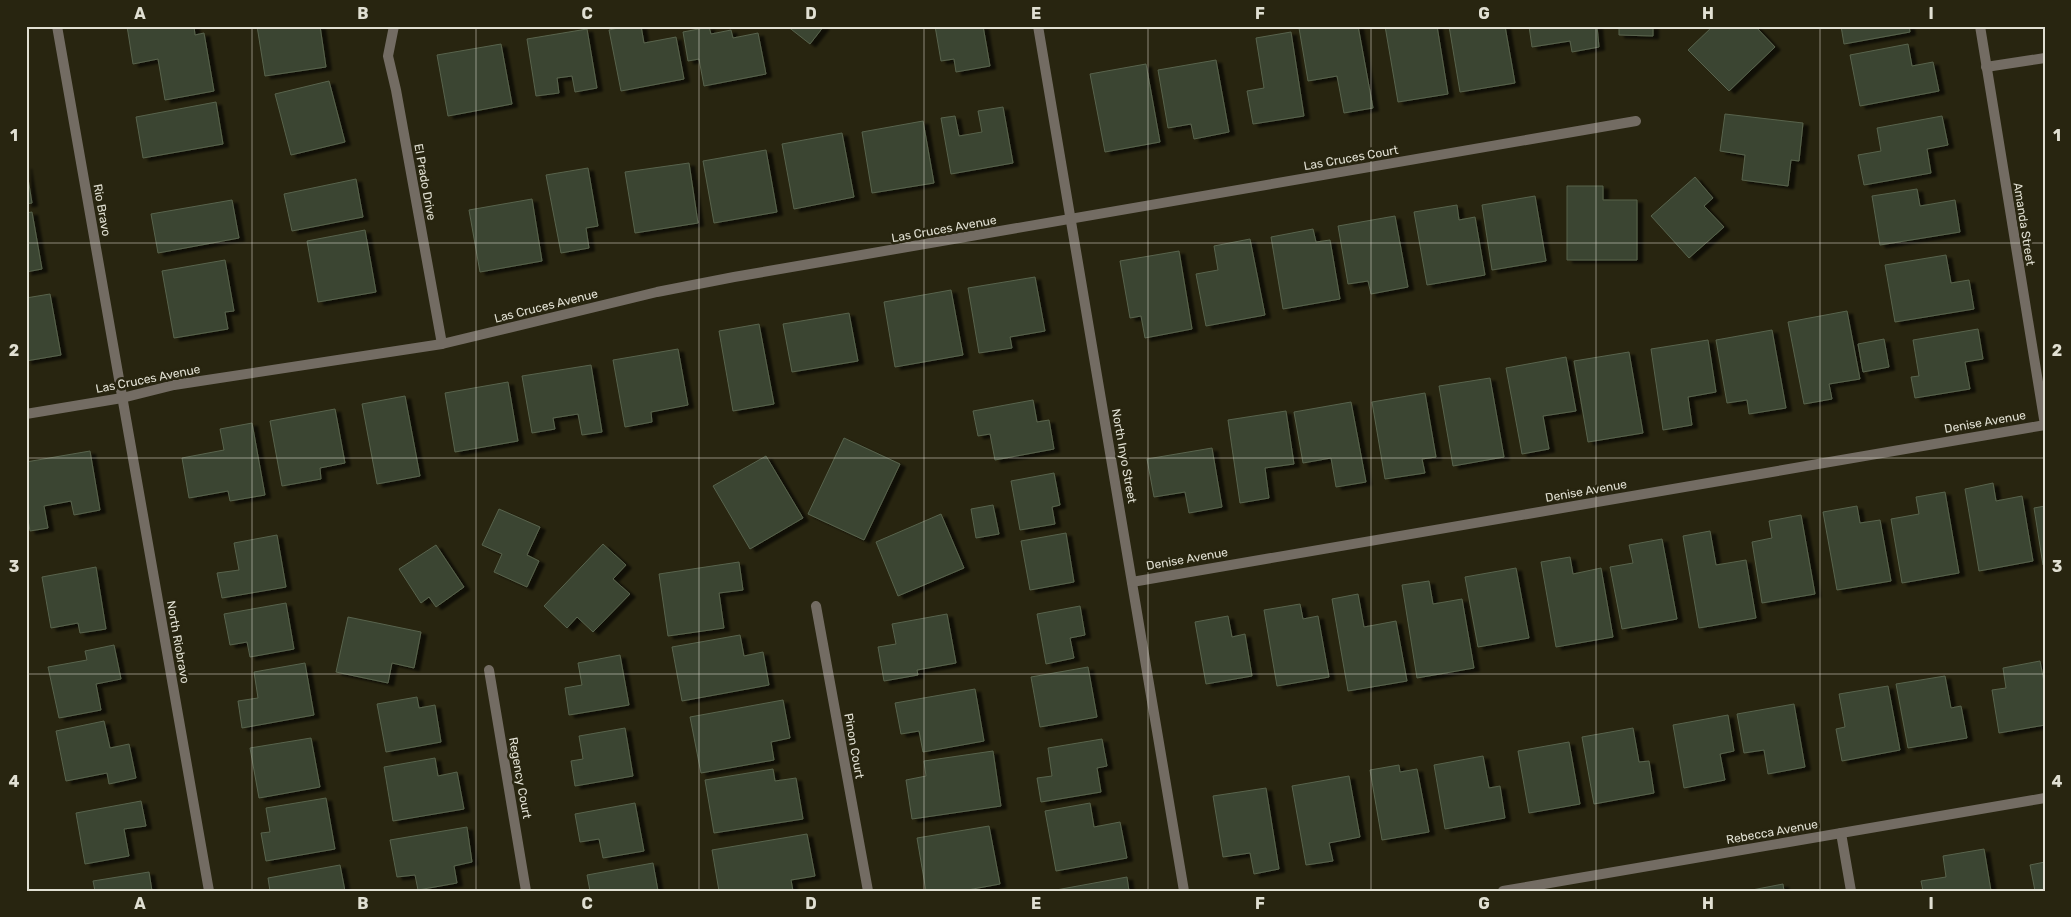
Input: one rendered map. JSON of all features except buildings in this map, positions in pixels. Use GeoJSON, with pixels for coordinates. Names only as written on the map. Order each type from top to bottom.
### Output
{"type":"FeatureCollection","features":[{"type":"Feature","properties":{"kind":"street","name":"Rio Bravo"},"geometry":{"type":"LineString","coordinates":[[57,26],[122,398]]}},
{"type":"Feature","properties":{"kind":"street","name":"El Prado Drive"},"geometry":{"type":"LineString","coordinates":[[394,26],[388,56],[396,90],[442,344]]}},
{"type":"Feature","properties":{"kind":"street","name":"North Inyo Street"},"geometry":{"type":"LineString","coordinates":[[1038,26],[1184,891]]}},
{"type":"Feature","properties":{"kind":"street","name":"Amanda Street"},"geometry":{"type":"LineString","coordinates":[[1980,26],[2045,425]]}},
{"type":"Feature","properties":{"kind":"street"},"geometry":{"type":"LineString","coordinates":[[1986,67],[2045,58]]}},
{"type":"Feature","properties":{"kind":"street","name":"Las Cruces Court"},"geometry":{"type":"LineString","coordinates":[[1071,220],[1636,121]]}},
{"type":"Feature","properties":{"kind":"street","name":"Las Cruces Avenue"},"geometry":{"type":"LineString","coordinates":[[26,414],[122,398],[174,385],[442,344],[657,292],[1071,220]]}},
{"type":"Feature","properties":{"kind":"street","name":"North Riobravo"},"geometry":{"type":"LineString","coordinates":[[122,398],[209,891]]}},
{"type":"Feature","properties":{"kind":"street","name":"Denise Avenue"},"geometry":{"type":"LineString","coordinates":[[1132,582],[2045,425]]}},
{"type":"Feature","properties":{"kind":"street","name":"Pinon Court"},"geometry":{"type":"LineString","coordinates":[[816,606],[868,891]]}},
{"type":"Feature","properties":{"kind":"street","name":"Regency Court"},"geometry":{"type":"LineString","coordinates":[[489,670],[526,891]]}},
{"type":"Feature","properties":{"kind":"street","name":"Rebecca Avenue"},"geometry":{"type":"LineString","coordinates":[[1503,891],[2045,798]]}},
{"type":"Feature","properties":{"kind":"street"},"geometry":{"type":"LineString","coordinates":[[1841,834],[1851,891]]}}]}
